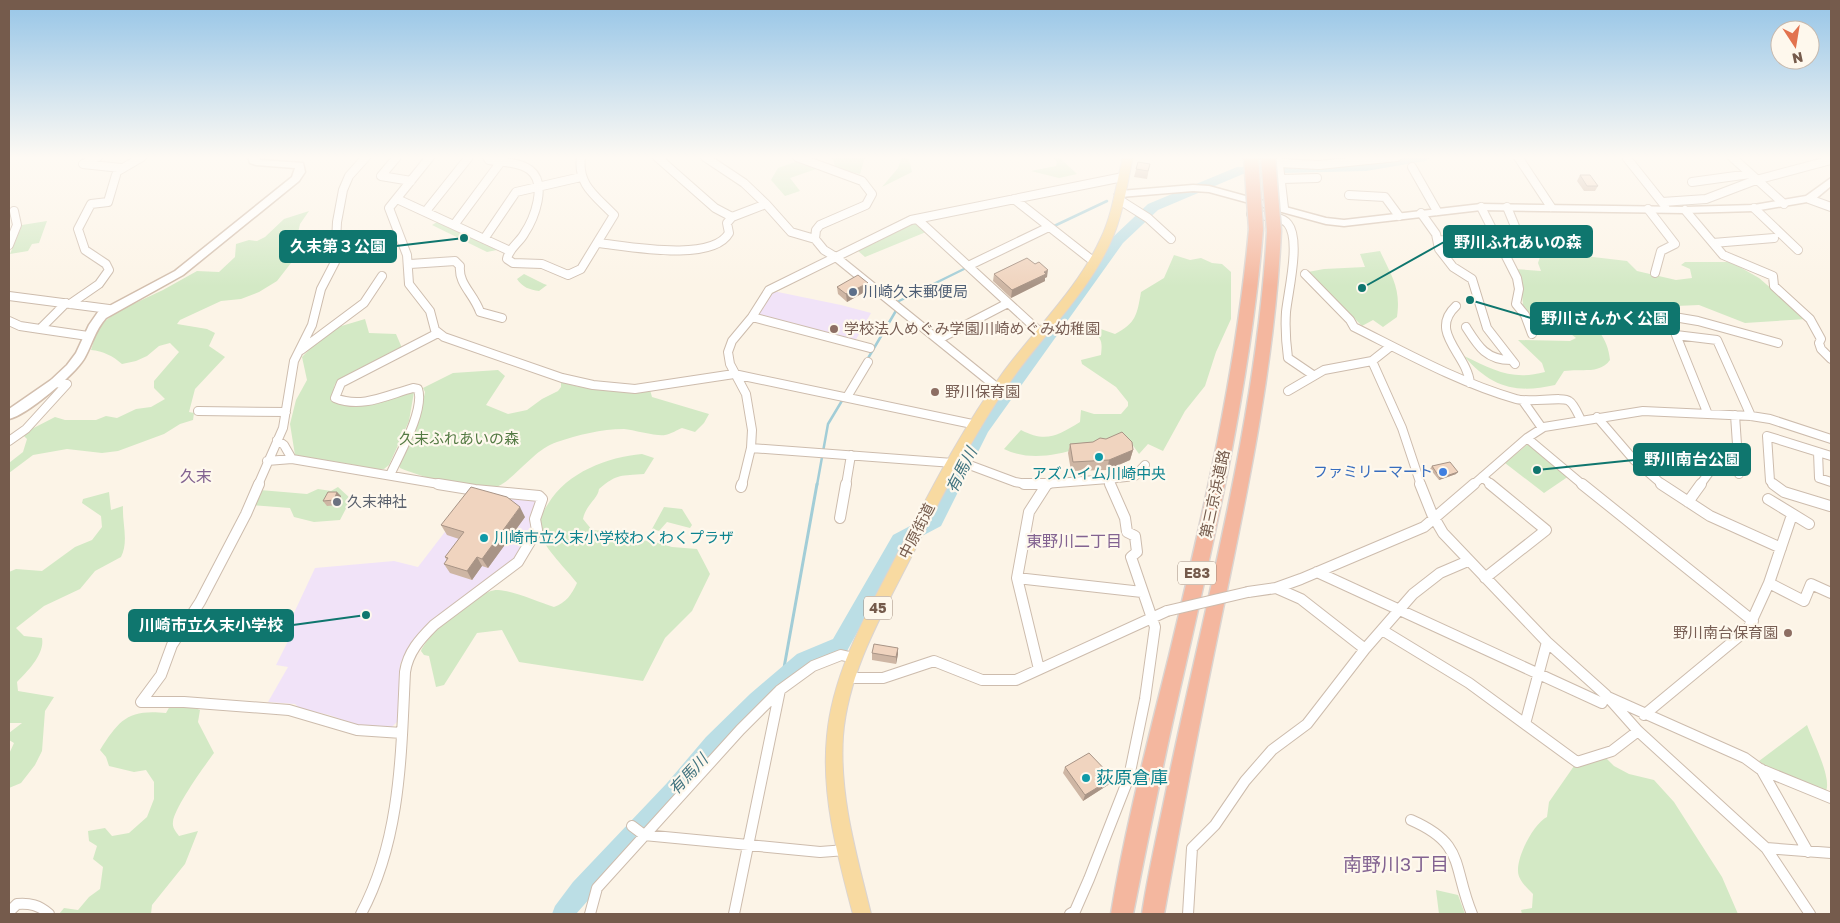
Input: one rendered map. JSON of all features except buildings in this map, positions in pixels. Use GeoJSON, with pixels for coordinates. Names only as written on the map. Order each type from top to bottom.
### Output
{"type":"FeatureCollection","features":[{"type":"Feature","properties":{"kind":"highway","name":"第三京浜道路"},"geometry":{"type":"LineString","coordinates":[[1122,914],[1167,703],[1234,408],[1246,327],[1256,230],[1254,200]]}},
{"type":"Feature","properties":{"kind":"highway","name":"第三京浜道路"},"geometry":{"type":"LineString","coordinates":[[1152,914],[1174,797],[1255,412],[1267,332],[1274,200]]}},
{"type":"Feature","properties":{"kind":"main road","name":"中原街道"},"geometry":{"type":"LineString","coordinates":[[862,914],[846,850],[834,777],[834,737],[839,704],[854,658],[960,462],[977,425],[999,389],[1093,262],[1103,245],[1118,200]]}},
{"type":"Feature","properties":{"kind":"street"},"geometry":{"type":"LineString","coordinates":[[40,329],[68,303],[100,284],[109,270],[104,262],[88,253],[82,244],[78,229],[91,204],[108,202],[109,200]]}},
{"type":"Feature","properties":{"kind":"street"},"geometry":{"type":"LineString","coordinates":[[9,415],[54,382],[80,357],[97,320],[109,309],[179,273],[270,200]]}},
{"type":"Feature","properties":{"kind":"street"},"geometry":{"type":"LineString","coordinates":[[341,200],[337,222],[335,262],[321,289],[312,325],[297,354],[289,383],[283,428],[267,461],[246,514],[200,602],[172,645],[161,675],[141,702],[184,702],[289,710],[358,730],[402,733]]}},
{"type":"Feature","properties":{"kind":"street"},"geometry":{"type":"LineString","coordinates":[[395,200],[389,208],[410,264],[410,284],[430,311],[438,333]]}},
{"type":"Feature","properties":{"kind":"street"},"geometry":{"type":"LineString","coordinates":[[402,200],[510,251]]}},
{"type":"Feature","properties":{"kind":"street"},"geometry":{"type":"LineString","coordinates":[[426,211],[435,200]]}},
{"type":"Feature","properties":{"kind":"street"},"geometry":{"type":"LineString","coordinates":[[454,225],[472,200]]}},
{"type":"Feature","properties":{"kind":"street"},"geometry":{"type":"LineString","coordinates":[[484,239],[511,200]]}},
{"type":"Feature","properties":{"kind":"street"},"geometry":{"type":"LineString","coordinates":[[538,200],[521,240],[507,256],[509,262],[542,264],[568,275],[581,269],[614,213],[601,200]]}},
{"type":"Feature","properties":{"kind":"street"},"geometry":{"type":"LineString","coordinates":[[706,200],[715,208],[732,217]]}},
{"type":"Feature","properties":{"kind":"street"},"geometry":{"type":"LineString","coordinates":[[763,200],[791,232],[815,239],[824,250],[837,258],[939,339],[999,389]]}},
{"type":"Feature","properties":{"kind":"street"},"geometry":{"type":"LineString","coordinates":[[815,239],[816,230],[820,225],[866,205],[869,200]]}},
{"type":"Feature","properties":{"kind":"street"},"geometry":{"type":"LineString","coordinates":[[741,487],[751,448],[752,430],[746,394],[734,374],[728,352],[732,341],[752,317],[769,290],[801,273],[837,258],[889,228],[917,219],[1009,200]]}},
{"type":"Feature","properties":{"kind":"street"},"geometry":{"type":"LineString","coordinates":[[1015,200],[1093,262]]}},
{"type":"Feature","properties":{"kind":"street"},"geometry":{"type":"LineString","coordinates":[[1123,200],[1138,210],[1170,239]]}},
{"type":"Feature","properties":{"kind":"street"},"geometry":{"type":"LineString","coordinates":[[1248,200],[1247,207],[1252,214],[1285,222],[1292,231],[1293,260],[1285,336],[1288,358],[1313,375]]}},
{"type":"Feature","properties":{"kind":"street"},"geometry":{"type":"LineString","coordinates":[[1255,200],[1334,222],[1355,222],[1481,207],[1648,209],[1700,200]]}},
{"type":"Feature","properties":{"kind":"street"},"geometry":{"type":"LineString","coordinates":[[1283,200],[1284,208]]}},
{"type":"Feature","properties":{"kind":"street"},"geometry":{"type":"LineString","coordinates":[[1387,200],[1399,216]]}},
{"type":"Feature","properties":{"kind":"street"},"geometry":{"type":"LineString","coordinates":[[1431,200],[1437,211]]}},
{"type":"Feature","properties":{"kind":"street"},"geometry":{"type":"LineString","coordinates":[[1546,200],[1551,207]]}},
{"type":"Feature","properties":{"kind":"street"},"geometry":{"type":"LineString","coordinates":[[1660,200],[1665,206],[1685,210],[1754,208],[1804,200]]}},
{"type":"Feature","properties":{"kind":"street"},"geometry":{"type":"LineString","coordinates":[[1779,200],[1784,204]]}},
{"type":"Feature","properties":{"kind":"street"},"geometry":{"type":"LineString","coordinates":[[1813,200],[1831,207]]}},
{"type":"Feature","properties":{"kind":"street"},"geometry":{"type":"LineString","coordinates":[[598,243],[682,252],[724,240],[729,234],[727,223],[732,217],[766,204]]}},
{"type":"Feature","properties":{"kind":"street"},"geometry":{"type":"LineString","coordinates":[[1481,207],[1496,240],[1517,278],[1520,289],[1516,304],[1525,315],[1532,334]]}},
{"type":"Feature","properties":{"kind":"street"},"geometry":{"type":"LineString","coordinates":[[1496,240],[1521,241],[1507,207]]}},
{"type":"Feature","properties":{"kind":"street"},"geometry":{"type":"LineString","coordinates":[[1754,208],[1798,250]]}},
{"type":"Feature","properties":{"kind":"street"},"geometry":{"type":"LineString","coordinates":[[1648,209],[1675,244],[1662,248],[1659,251],[1655,273]]}},
{"type":"Feature","properties":{"kind":"street"},"geometry":{"type":"LineString","coordinates":[[1685,210],[1722,255],[1773,276],[1774,286],[1810,320],[1821,339],[1819,343],[1821,349],[1831,359]]}},
{"type":"Feature","properties":{"kind":"street"},"geometry":{"type":"LineString","coordinates":[[9,245],[16,225],[14,211]]}},
{"type":"Feature","properties":{"kind":"street"},"geometry":{"type":"LineString","coordinates":[[1421,213],[1438,240],[1439,249],[1453,267],[1472,280],[1472,290],[1487,328],[1513,362]]}},
{"type":"Feature","properties":{"kind":"street"},"geometry":{"type":"LineString","coordinates":[[917,219],[1041,333]]}},
{"type":"Feature","properties":{"kind":"street"},"geometry":{"type":"LineString","coordinates":[[968,266],[1049,227]]}},
{"type":"Feature","properties":{"kind":"street"},"geometry":{"type":"LineString","coordinates":[[1713,243],[1774,238]]}},
{"type":"Feature","properties":{"kind":"street"},"geometry":{"type":"LineString","coordinates":[[1438,240],[1466,241]]}},
{"type":"Feature","properties":{"kind":"street"},"geometry":{"type":"LineString","coordinates":[[410,264],[455,261],[460,266],[458,274],[466,291],[476,298],[480,312],[502,318]]}},
{"type":"Feature","properties":{"kind":"street"},"geometry":{"type":"LineString","coordinates":[[1305,274],[1350,320],[1354,327],[1470,383],[1523,401],[1545,401],[1563,398],[1570,401],[1581,420]]}},
{"type":"Feature","properties":{"kind":"street"},"geometry":{"type":"LineString","coordinates":[[297,354],[332,324],[364,303],[382,276]]}},
{"type":"Feature","properties":{"kind":"street"},"geometry":{"type":"LineString","coordinates":[[9,296],[109,309]]}},
{"type":"Feature","properties":{"kind":"street"},"geometry":{"type":"LineString","coordinates":[[939,339],[1008,303]]}},
{"type":"Feature","properties":{"kind":"street"},"geometry":{"type":"LineString","coordinates":[[1456,306],[1446,317],[1445,333],[1469,372],[1470,383]]}},
{"type":"Feature","properties":{"kind":"street"},"geometry":{"type":"LineString","coordinates":[[1650,313],[1696,319],[1739,334],[1778,342]]}},
{"type":"Feature","properties":{"kind":"street"},"geometry":{"type":"LineString","coordinates":[[752,317],[870,348]]}},
{"type":"Feature","properties":{"kind":"street"},"geometry":{"type":"LineString","coordinates":[[9,321],[20,326],[88,336]]}},
{"type":"Feature","properties":{"kind":"street"},"geometry":{"type":"LineString","coordinates":[[1711,324],[1716,340],[1751,416]]}},
{"type":"Feature","properties":{"kind":"street"},"geometry":{"type":"LineString","coordinates":[[1466,327],[1484,353],[1497,361],[1513,362]]}},
{"type":"Feature","properties":{"kind":"street"},"geometry":{"type":"LineString","coordinates":[[390,475],[412,427],[420,394],[418,389],[413,388],[367,401],[346,403],[335,398],[336,391],[340,383],[438,333],[562,378],[593,385],[635,389],[734,374],[977,425]]}},
{"type":"Feature","properties":{"kind":"street"},"geometry":{"type":"LineString","coordinates":[[1707,412],[1674,336],[1716,340]]}},
{"type":"Feature","properties":{"kind":"street"},"geometry":{"type":"LineString","coordinates":[[1288,391],[1324,370],[1372,361],[1391,346]]}},
{"type":"Feature","properties":{"kind":"street"},"geometry":{"type":"LineString","coordinates":[[1372,361],[1410,450],[1425,501],[1433,520],[1468,561],[1604,699],[1766,848],[1810,914]]}},
{"type":"Feature","properties":{"kind":"street"},"geometry":{"type":"LineString","coordinates":[[847,397],[868,362]]}},
{"type":"Feature","properties":{"kind":"street"},"geometry":{"type":"LineString","coordinates":[[9,441],[26,429],[67,384],[54,382]]}},
{"type":"Feature","properties":{"kind":"street"},"geometry":{"type":"LineString","coordinates":[[1523,401],[1542,428]]}},
{"type":"Feature","properties":{"kind":"street"},"geometry":{"type":"LineString","coordinates":[[198,411],[286,412]]}},
{"type":"Feature","properties":{"kind":"street"},"geometry":{"type":"LineString","coordinates":[[847,678],[867,681],[886,678],[934,661],[979,681],[998,683],[1016,680],[1167,611],[1248,592],[1276,588],[1424,527],[1527,438],[1542,428],[1597,417],[1643,411],[1707,412],[1770,419],[1831,439]]}},
{"type":"Feature","properties":{"kind":"street"},"geometry":{"type":"LineString","coordinates":[[1735,415],[1739,474]]}},
{"type":"Feature","properties":{"kind":"street"},"geometry":{"type":"LineString","coordinates":[[1597,417],[1616,443],[1646,470],[1688,502],[1710,516],[1781,548]]}},
{"type":"Feature","properties":{"kind":"street"},"geometry":{"type":"LineString","coordinates":[[1826,507],[1784,492],[1770,481],[1767,436],[1831,456]]}},
{"type":"Feature","properties":{"kind":"street"},"geometry":{"type":"LineString","coordinates":[[1527,438],[1646,537],[1753,621]]}},
{"type":"Feature","properties":{"kind":"street"},"geometry":{"type":"LineString","coordinates":[[277,440],[284,445],[292,459]]}},
{"type":"Feature","properties":{"kind":"street"},"geometry":{"type":"LineString","coordinates":[[751,448],[960,462],[1015,482],[1031,485],[1138,477],[1144,472],[1145,465]]}},
{"type":"Feature","properties":{"kind":"street"},"geometry":{"type":"LineString","coordinates":[[1818,452],[1819,478],[1831,482]]}},
{"type":"Feature","properties":{"kind":"street"},"geometry":{"type":"LineString","coordinates":[[840,518],[851,455]]}},
{"type":"Feature","properties":{"kind":"street"},"geometry":{"type":"LineString","coordinates":[[1688,502],[1721,456],[1737,458]]}},
{"type":"Feature","properties":{"kind":"street"},"geometry":{"type":"LineString","coordinates":[[267,461],[292,459],[496,493],[533,494],[540,496],[542,499],[535,519],[537,530],[519,562],[494,583],[442,618],[411,652],[406,665],[402,733],[394,808],[380,872],[368,904],[362,914]]}},
{"type":"Feature","properties":{"kind":"street"},"geometry":{"type":"LineString","coordinates":[[1482,477],[1546,530],[1485,578]]}},
{"type":"Feature","properties":{"kind":"street"},"geometry":{"type":"LineString","coordinates":[[1070,914],[1075,911],[1089,879],[1129,777],[1145,699],[1155,627],[1131,557],[1137,552],[1135,536],[1126,532],[1125,518],[1108,479]]}},
{"type":"Feature","properties":{"kind":"street"},"geometry":{"type":"LineString","coordinates":[[1038,669],[1017,578],[1029,512],[1048,483]]}},
{"type":"Feature","properties":{"kind":"street"},"geometry":{"type":"LineString","coordinates":[[1768,499],[1809,524]]}},
{"type":"Feature","properties":{"kind":"street"},"geometry":{"type":"LineString","coordinates":[[1644,715],[1748,629],[1769,583],[1792,515]]}},
{"type":"Feature","properties":{"kind":"street"},"geometry":{"type":"LineString","coordinates":[[1188,914],[1192,848],[1215,825],[1245,781],[1272,750],[1306,724],[1319,710],[1364,649],[1427,582],[1440,573],[1468,561]]}},
{"type":"Feature","properties":{"kind":"street"},"geometry":{"type":"LineString","coordinates":[[1316,572],[1538,674],[1644,715],[1745,758],[1760,769],[1831,798]]}},
{"type":"Feature","properties":{"kind":"street"},"geometry":{"type":"LineString","coordinates":[[1017,578],[1142,592]]}},
{"type":"Feature","properties":{"kind":"street"},"geometry":{"type":"LineString","coordinates":[[1769,583],[1804,601],[1811,584],[1831,594]]}},
{"type":"Feature","properties":{"kind":"street"},"geometry":{"type":"LineString","coordinates":[[1276,588],[1301,599],[1364,649]]}},
{"type":"Feature","properties":{"kind":"street"},"geometry":{"type":"LineString","coordinates":[[1382,630],[1469,683],[1577,762],[1612,750],[1638,731]]}},
{"type":"Feature","properties":{"kind":"street"},"geometry":{"type":"LineString","coordinates":[[1525,724],[1547,642]]}},
{"type":"Feature","properties":{"kind":"street"},"geometry":{"type":"LineString","coordinates":[[590,914],[597,888],[639,831],[780,690],[813,666],[841,655],[854,658]]}},
{"type":"Feature","properties":{"kind":"street"},"geometry":{"type":"LineString","coordinates":[[734,914],[750,844],[780,690]]}},
{"type":"Feature","properties":{"kind":"street"},"geometry":{"type":"LineString","coordinates":[[1760,769],[1808,852]]}},
{"type":"Feature","properties":{"kind":"street"},"geometry":{"type":"LineString","coordinates":[[1411,820],[1441,834],[1451,846],[1462,890],[1472,914]]}},
{"type":"Feature","properties":{"kind":"street"},"geometry":{"type":"LineString","coordinates":[[639,831],[820,852],[846,850]]}},
{"type":"Feature","properties":{"kind":"street"},"geometry":{"type":"LineString","coordinates":[[1766,848],[1831,853]]}},
{"type":"Feature","properties":{"kind":"street"},"geometry":{"type":"LineString","coordinates":[[9,912],[17,904],[26,903],[36,904],[49,914]]}},
{"type":"Feature","properties":{"kind":"shaded area","name":"学校法人めぐみ学園川崎めぐみ幼稚園"},"geometry":{"type":"Polygon","coordinates":[[[773,291],[871,313],[854,343],[756,316],[773,291]]]}},
{"type":"Feature","properties":{"kind":"shaded area"},"geometry":{"type":"Polygon","coordinates":[[[474,494],[535,498],[537,503],[530,520],[531,533],[515,560],[411,645],[400,664],[398,721],[390,729],[366,728],[329,715],[299,708],[295,704],[268,702],[288,667],[276,665],[293,631],[286,630],[315,568],[394,561],[418,567],[474,494]]]}},
{"type":"Feature","properties":{"kind":"green space"},"geometry":{"type":"Polygon","coordinates":[[[309,211],[300,224],[291,263],[277,281],[259,292],[241,299],[221,301],[180,320],[177,324],[207,329],[215,333],[209,346],[225,357],[195,389],[189,412],[194,413],[193,420],[180,424],[164,434],[118,451],[102,453],[67,449],[33,455],[9,473],[9,463],[23,452],[27,439],[22,434],[55,417],[65,420],[96,420],[106,416],[117,418],[136,409],[151,407],[165,399],[154,388],[154,381],[179,352],[170,343],[159,346],[147,356],[136,361],[122,364],[108,354],[91,350],[98,327],[116,312],[163,290],[197,271],[219,272],[235,257],[236,244],[249,240],[257,241],[265,237],[284,219],[309,211]]]}},
{"type":"Feature","properties":{"kind":"green space"},"geometry":{"type":"Polygon","coordinates":[[[47,221],[39,243],[32,244],[28,251],[10,254],[22,225],[47,221]]]}},
{"type":"Feature","properties":{"kind":"green space"},"geometry":{"type":"Polygon","coordinates":[[[437,222],[497,250],[487,252],[432,225],[437,222]]]}},
{"type":"Feature","properties":{"kind":"green space"},"geometry":{"type":"Polygon","coordinates":[[[917,223],[926,232],[865,257],[857,250],[905,224],[917,223]]]}},
{"type":"Feature","properties":{"kind":"green space"},"geometry":{"type":"Polygon","coordinates":[[[1380,251],[1397,290],[1397,317],[1383,327],[1373,320],[1362,326],[1308,272],[1324,269],[1365,267],[1360,254],[1380,251]]]}},
{"type":"Feature","properties":{"kind":"green space"},"geometry":{"type":"Polygon","coordinates":[[[1542,251],[1627,261],[1637,271],[1676,280],[1692,278],[1690,269],[1681,265],[1685,262],[1731,262],[1759,278],[1807,319],[1745,323],[1699,305],[1652,307],[1635,305],[1618,309],[1607,309],[1594,304],[1579,311],[1604,338],[1610,360],[1606,365],[1589,370],[1564,371],[1555,385],[1541,388],[1528,389],[1505,386],[1484,375],[1464,356],[1503,373],[1513,375],[1533,374],[1545,372],[1542,363],[1518,340],[1570,341],[1576,338],[1566,330],[1561,329],[1557,323],[1529,314],[1523,305],[1521,284],[1515,269],[1541,271],[1538,263],[1542,251]]]}},
{"type":"Feature","properties":{"kind":"green space"},"geometry":{"type":"Polygon","coordinates":[[[1174,255],[1190,260],[1201,258],[1212,263],[1222,264],[1231,272],[1231,319],[1216,352],[1205,386],[1185,411],[1163,451],[1148,444],[1139,454],[1127,437],[1120,434],[1077,449],[1047,455],[1032,456],[1004,449],[1021,430],[1045,437],[1065,431],[1080,422],[1081,410],[1094,414],[1121,414],[1128,406],[1128,402],[1116,387],[1082,364],[1081,360],[1101,355],[1101,342],[1099,337],[1093,332],[1095,327],[1115,334],[1131,322],[1137,312],[1141,292],[1164,278],[1174,255]]]}},
{"type":"Feature","properties":{"kind":"green space"},"geometry":{"type":"Polygon","coordinates":[[[524,274],[547,285],[539,291],[526,288],[517,279],[524,274]]]}},
{"type":"Feature","properties":{"kind":"green space"},"geometry":{"type":"Polygon","coordinates":[[[365,319],[369,333],[396,334],[402,348],[335,384],[331,399],[340,404],[359,406],[381,402],[410,391],[414,392],[409,421],[389,465],[384,469],[378,469],[295,455],[290,424],[296,400],[307,380],[302,357],[328,330],[365,319]]]}},
{"type":"Feature","properties":{"kind":"green space","name":"久末ふれあいの森"},"geometry":{"type":"Polygon","coordinates":[[[498,370],[505,376],[486,405],[508,414],[527,410],[542,399],[558,391],[561,387],[561,382],[605,390],[650,390],[652,397],[709,414],[704,423],[695,432],[682,428],[662,435],[615,429],[590,433],[557,442],[540,452],[508,480],[493,488],[484,489],[460,486],[400,468],[399,466],[419,420],[425,392],[423,388],[453,373],[498,370]]]}},
{"type":"Feature","properties":{"kind":"green space"},"geometry":{"type":"Polygon","coordinates":[[[1528,444],[1531,444],[1569,476],[1544,493],[1505,463],[1528,444]]]}},
{"type":"Feature","properties":{"kind":"green space"},"geometry":{"type":"Polygon","coordinates":[[[642,454],[654,458],[644,474],[620,476],[605,484],[599,489],[583,519],[592,530],[606,531],[606,538],[651,541],[672,547],[697,549],[710,574],[692,611],[665,638],[643,681],[519,662],[502,630],[477,633],[444,685],[436,687],[429,656],[424,655],[421,651],[433,634],[467,604],[489,592],[498,590],[519,594],[554,607],[568,598],[577,583],[542,539],[539,525],[544,511],[556,493],[566,483],[589,468],[616,459],[642,454]]]}},
{"type":"Feature","properties":{"kind":"green space"},"geometry":{"type":"Polygon","coordinates":[[[338,487],[351,499],[340,520],[314,522],[294,517],[290,508],[252,505],[260,490],[307,494],[318,489],[331,491],[338,487]]]}},
{"type":"Feature","properties":{"kind":"green space"},"geometry":{"type":"Polygon","coordinates":[[[109,492],[111,510],[123,506],[125,545],[121,557],[95,571],[80,589],[44,606],[16,628],[24,636],[42,638],[41,650],[35,662],[17,682],[18,691],[54,697],[45,711],[42,751],[35,765],[21,783],[9,788],[9,754],[14,743],[9,740],[9,733],[22,723],[9,723],[9,572],[16,569],[42,571],[75,547],[92,540],[102,527],[101,516],[82,503],[83,499],[109,492]]]}},
{"type":"Feature","properties":{"kind":"green space"},"geometry":{"type":"Polygon","coordinates":[[[664,507],[682,509],[692,525],[690,528],[667,522],[659,531],[652,529],[664,507]]]}},
{"type":"Feature","properties":{"kind":"green space"},"geometry":{"type":"Polygon","coordinates":[[[170,706],[192,707],[200,710],[198,722],[214,753],[190,787],[173,822],[174,830],[179,836],[198,831],[185,864],[152,905],[151,914],[59,914],[64,908],[78,910],[89,897],[100,889],[103,867],[93,859],[97,846],[89,841],[88,831],[105,828],[112,836],[129,833],[147,817],[154,799],[154,782],[146,770],[134,772],[109,766],[106,757],[100,750],[113,731],[126,719],[142,713],[166,713],[170,706]]]}},
{"type":"Feature","properties":{"kind":"green space"},"geometry":{"type":"Polygon","coordinates":[[[1807,725],[1824,768],[1827,785],[1826,791],[1769,769],[1759,761],[1807,725]]]}},
{"type":"Feature","properties":{"kind":"green space"},"geometry":{"type":"Polygon","coordinates":[[[1606,758],[1614,766],[1629,774],[1654,780],[1674,802],[1722,877],[1738,914],[1522,914],[1521,910],[1532,908],[1533,894],[1521,881],[1518,874],[1520,857],[1527,841],[1542,820],[1547,817],[1549,802],[1574,766],[1606,758]]]}},
{"type":"Feature","properties":{"kind":"green space"},"geometry":{"type":"Polygon","coordinates":[[[1436,890],[1458,895],[1465,914],[1439,914],[1436,890]]]}},
{"type":"Feature","properties":{"kind":"waterway","name":"有馬川"},"geometry":{"type":"LineString","coordinates":[[563,914],[581,890],[674,790],[713,744],[757,700],[804,660],[840,645],[899,540],[935,521],[982,429],[1118,240],[1139,218],[1153,207],[1169,200]]}},
{"type":"Feature","properties":{"kind":"waterway"},"geometry":{"type":"LineString","coordinates":[[1052,227],[1107,201]]}},
{"type":"Feature","properties":{"kind":"waterway"},"geometry":{"type":"LineString","coordinates":[[895,303],[968,267]]}},
{"type":"Feature","properties":{"kind":"waterway"},"geometry":{"type":"LineString","coordinates":[[867,360],[897,309]]}},
{"type":"Feature","properties":{"kind":"waterway"},"geometry":{"type":"LineString","coordinates":[[817,485],[828,424],[843,399]]}},
{"type":"Feature","properties":{"kind":"waterway"},"geometry":{"type":"LineString","coordinates":[[782,679],[817,484]]}},
{"type":"Feature","properties":{"kind":"place","name":"久末第３公園"},"geometry":{"type":"Point","coordinates":[464,238]}},
{"type":"Feature","properties":{"kind":"place","name":"野川ふれあいの森"},"geometry":{"type":"Point","coordinates":[1362,288]}},
{"type":"Feature","properties":{"kind":"place","name":"川崎久末郵便局"},"geometry":{"type":"Point","coordinates":[853,292]}},
{"type":"Feature","properties":{"kind":"place","name":"野川さんかく公園"},"geometry":{"type":"Point","coordinates":[1470,300]}},
{"type":"Feature","properties":{"kind":"place","name":"学校法人めぐみ学園川崎めぐみ幼稚園"},"geometry":{"type":"Point","coordinates":[834,329]}},
{"type":"Feature","properties":{"kind":"place","name":"野川保育園"},"geometry":{"type":"Point","coordinates":[935,392]}},
{"type":"Feature","properties":{"kind":"place","name":"アズハイム川崎中央"},"geometry":{"type":"Point","coordinates":[1099,457]}},
{"type":"Feature","properties":{"kind":"place","name":"野川南台公園"},"geometry":{"type":"Point","coordinates":[1537,470]}},
{"type":"Feature","properties":{"kind":"place","name":"ファミリーマート"},"geometry":{"type":"Point","coordinates":[1443,472]}},
{"type":"Feature","properties":{"kind":"place","name":"久末神社"},"geometry":{"type":"Point","coordinates":[337,502]}},
{"type":"Feature","properties":{"kind":"place","name":"川崎市立久末小学校わくわくプラザ"},"geometry":{"type":"Point","coordinates":[484,538]}},
{"type":"Feature","properties":{"kind":"place","name":"川崎市立久末小学校"},"geometry":{"type":"Point","coordinates":[366,615]}},
{"type":"Feature","properties":{"kind":"place","name":"野川南台保育園"},"geometry":{"type":"Point","coordinates":[1788,633]}},
{"type":"Feature","properties":{"kind":"place","name":"荻原倉庫"},"geometry":{"type":"Point","coordinates":[1086,778]}},
{"type":"Feature","properties":{"kind":"district","name":"久末"},"geometry":{"type":"Point","coordinates":[196,476]}},
{"type":"Feature","properties":{"kind":"district","name":"東野川二丁目"},"geometry":{"type":"Point","coordinates":[1074,541]}},
{"type":"Feature","properties":{"kind":"district","name":"南野川3丁目"},"geometry":{"type":"Point","coordinates":[1396,864]}}]}
